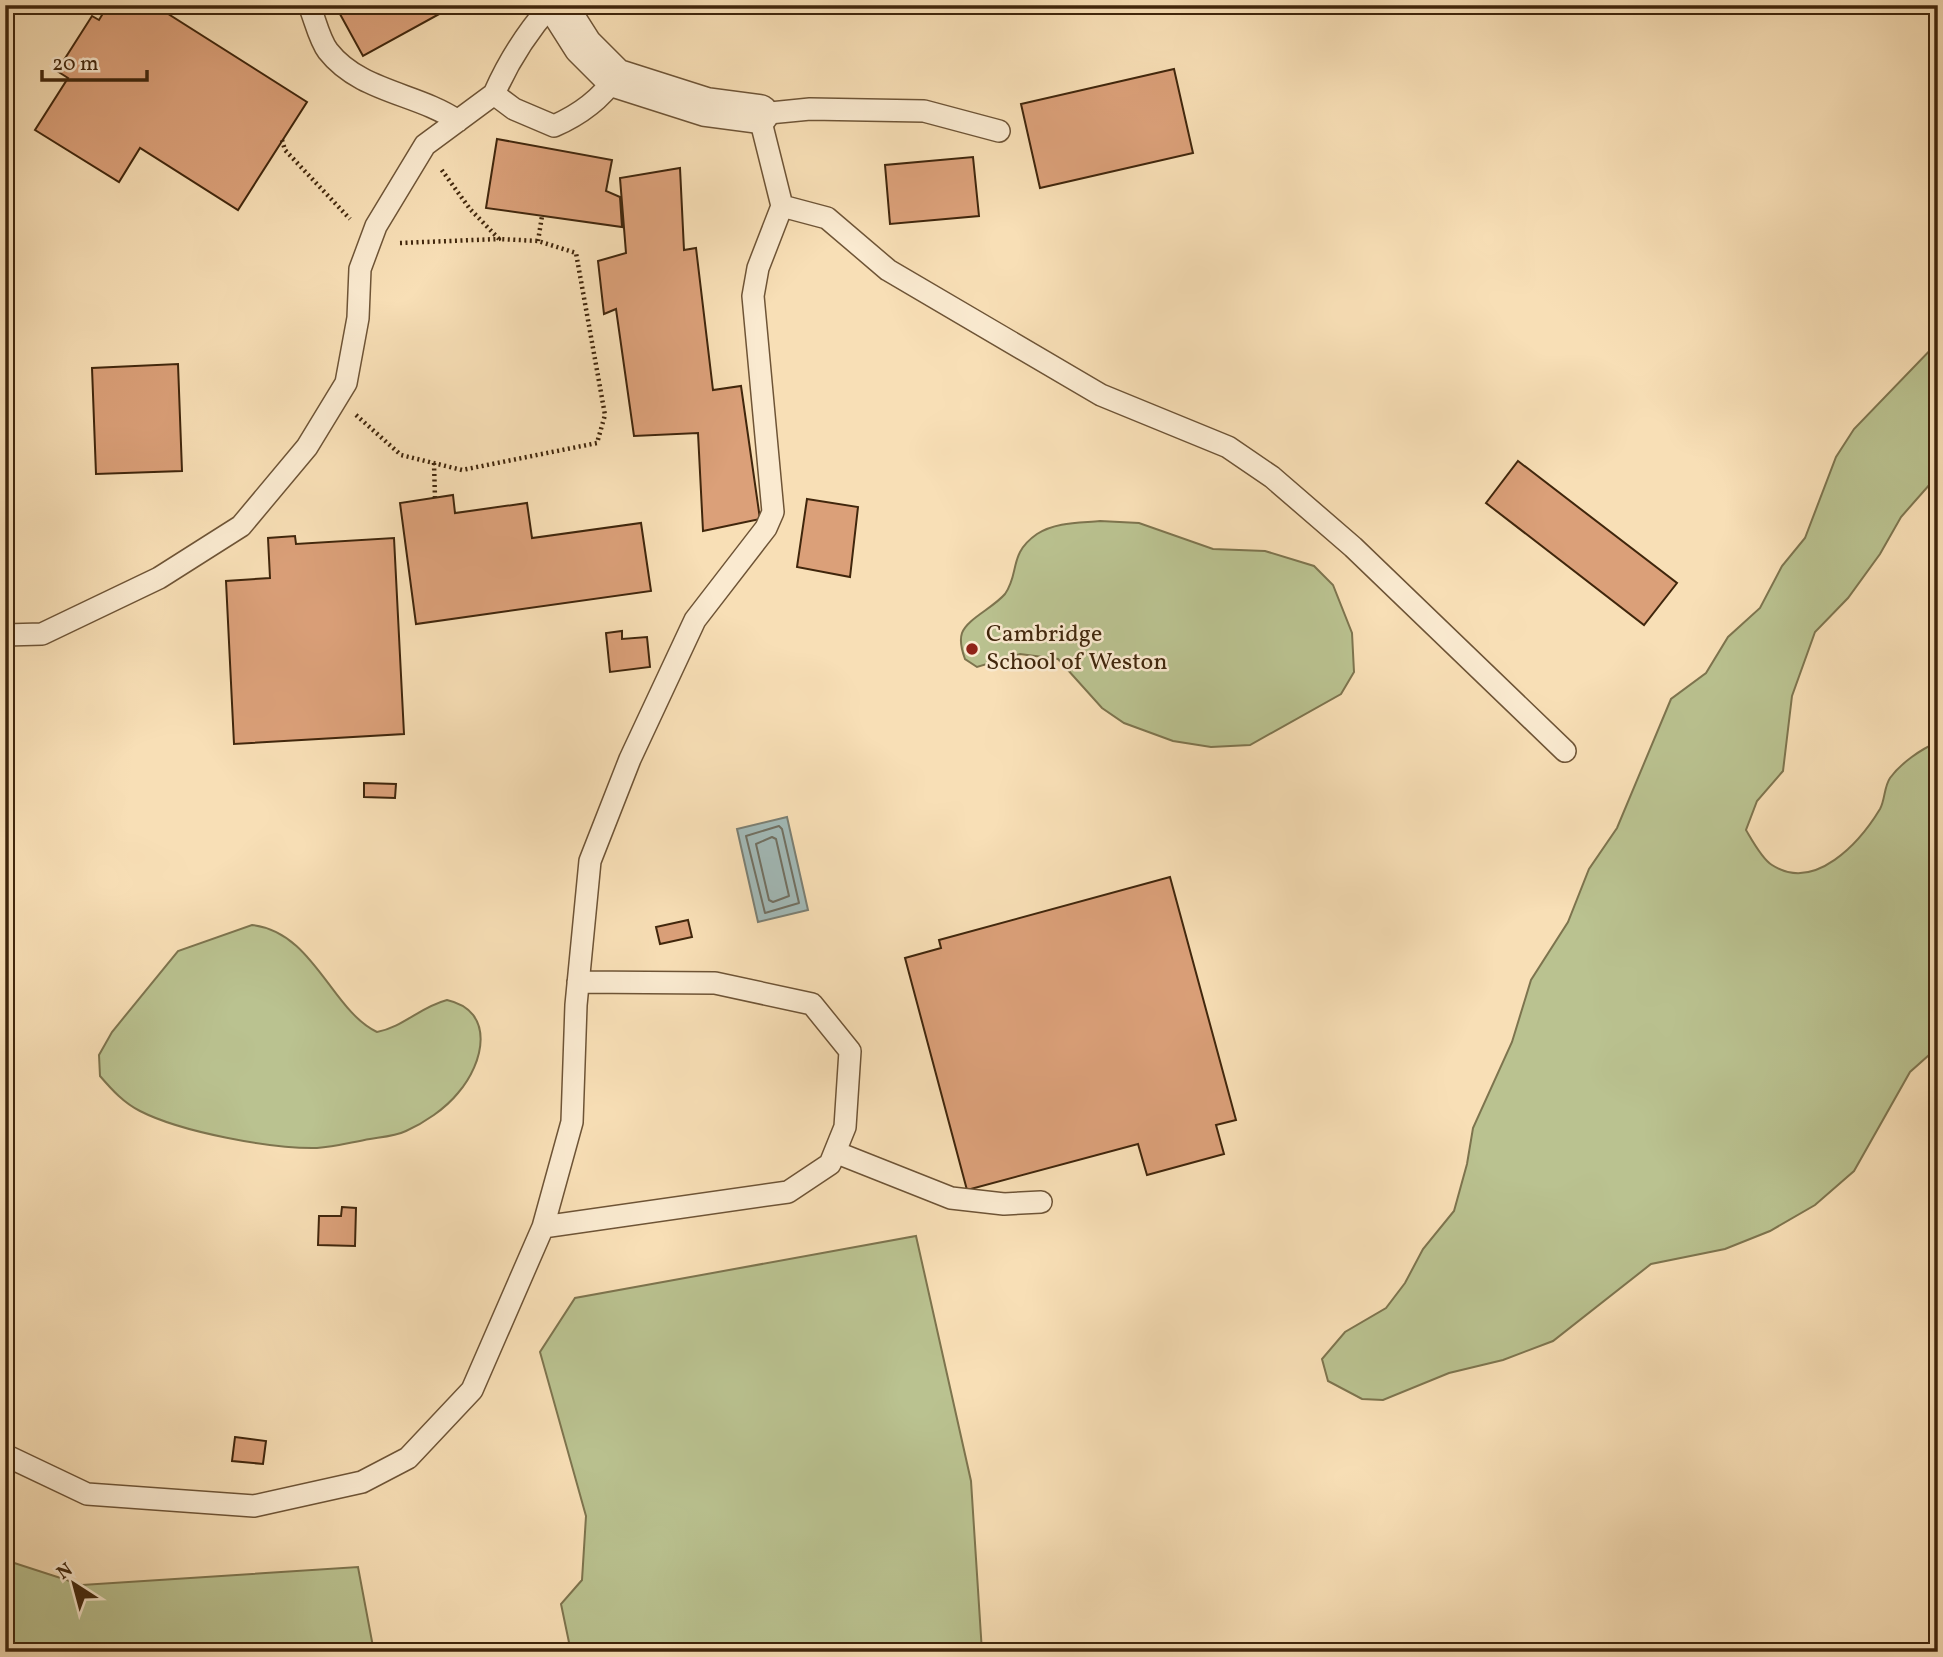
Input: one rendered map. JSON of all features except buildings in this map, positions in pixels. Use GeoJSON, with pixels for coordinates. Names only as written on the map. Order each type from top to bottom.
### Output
{"type":"FeatureCollection","features":[{"type":"Feature","properties":{"kind":"street"},"geometry":{"type":"LineString","coordinates":[[557,5],[583,46],[615,78],[706,107],[759,114]]}},
{"type":"Feature","properties":{"kind":"lane"},"geometry":{"type":"LineString","coordinates":[[309,5],[327,50],[360,80],[438,108],[457,121]]}},
{"type":"Feature","properties":{"kind":"lane"},"geometry":{"type":"LineString","coordinates":[[5,635],[42,634],[159,578],[241,526],[307,447],[346,383],[358,318],[360,269],[372,244],[376,226],[425,145],[494,94],[508,62],[529,29],[551,5]]}},
{"type":"Feature","properties":{"kind":"lane"},"geometry":{"type":"LineString","coordinates":[[494,94],[514,109],[554,126],[571,118],[603,95],[615,78]]}},
{"type":"Feature","properties":{"kind":"lane"},"geometry":{"type":"LineString","coordinates":[[5,1455],[88,1494],[254,1506],[362,1482],[408,1458],[472,1390],[543,1227],[572,1122],[578,982],[590,861],[630,759],[695,620],[766,528],[773,512],[753,296],[758,268],[782,206],[759,114],[810,109],[924,111],[999,131]]}},
{"type":"Feature","properties":{"kind":"lane"},"geometry":{"type":"LineString","coordinates":[[782,206],[827,218],[888,270],[1101,395],[1228,447],[1272,477],[1353,547],[1565,751]]}},
{"type":"Feature","properties":{"kind":"lane"},"geometry":{"type":"LineString","coordinates":[[543,1227],[788,1192],[830,1164],[845,1127],[850,1051],[812,1004],[715,983],[578,982]]}},
{"type":"Feature","properties":{"kind":"lane"},"geometry":{"type":"LineString","coordinates":[[835,1152],[951,1198],[1004,1203],[1041,1202]]}},
{"type":"Feature","properties":{"kind":"path"},"geometry":{"type":"LineString","coordinates":[[282,140],[285,150],[372,244],[499,239],[538,241],[576,253],[605,415],[597,443],[462,470],[401,455],[337,398]]}},
{"type":"Feature","properties":{"kind":"path"},"geometry":{"type":"LineString","coordinates":[[425,145],[470,209],[499,239]]}},
{"type":"Feature","properties":{"kind":"path"},"geometry":{"type":"LineString","coordinates":[[538,241],[542,216]]}},
{"type":"Feature","properties":{"kind":"path"},"geometry":{"type":"LineString","coordinates":[[433,463],[435,498]]}},
{"type":"Feature","properties":{"kind":"green space"},"geometry":{"type":"Polygon","coordinates":[[[1938,342],[1938,475],[1901,517],[1880,554],[1848,598],[1815,632],[1792,696],[1783,771],[1757,801],[1746,830],[1761,854],[1772,865],[1788,872],[1804,873],[1820,868],[1835,860],[1861,836],[1880,809],[1888,782],[1895,772],[1912,757],[1938,742],[1938,1047],[1910,1072],[1854,1171],[1815,1205],[1770,1231],[1725,1249],[1651,1264],[1553,1341],[1503,1360],[1449,1373],[1383,1400],[1362,1399],[1328,1381],[1322,1359],[1345,1332],[1386,1308],[1405,1283],[1423,1249],[1454,1211],[1467,1164],[1473,1128],[1512,1042],[1531,980],[1568,922],[1589,869],[1617,828],[1671,699],[1706,673],[1728,637],[1760,608],[1782,566],[1805,538],[1836,457],[1854,429],[1938,342]]]}},
{"type":"Feature","properties":{"kind":"green space"},"geometry":{"type":"Polygon","coordinates":[[[1100,521],[1139,523],[1213,549],[1265,551],[1314,566],[1333,585],[1352,633],[1354,672],[1341,694],[1250,745],[1211,747],[1173,741],[1124,723],[1102,708],[1058,659],[1020,654],[977,667],[965,659],[961,643],[962,633],[969,623],[1005,594],[1018,556],[1028,541],[1052,527],[1100,521]]]}},
{"type":"Feature","properties":{"kind":"green space"},"geometry":{"type":"Polygon","coordinates":[[[252,925],[273,931],[291,942],[307,956],[347,1007],[377,1032],[395,1026],[437,1003],[447,1000],[463,1006],[473,1015],[479,1026],[481,1039],[474,1067],[458,1093],[434,1115],[402,1133],[317,1148],[276,1146],[202,1132],[157,1119],[123,1100],[100,1076],[99,1055],[112,1032],[178,951],[252,925]]]}},
{"type":"Feature","properties":{"kind":"green space"},"geometry":{"type":"Polygon","coordinates":[[[916,1236],[971,1481],[982,1652],[571,1652],[561,1604],[582,1580],[586,1516],[540,1352],[575,1298],[916,1236]]]}},
{"type":"Feature","properties":{"kind":"green space"},"geometry":{"type":"Polygon","coordinates":[[[5,1560],[82,1585],[358,1567],[374,1652],[5,1652],[5,1560]]]}},
{"type":"Feature","properties":{"kind":"water"},"geometry":{"type":"Polygon","coordinates":[[[787,817],[808,910],[758,922],[737,829],[787,817]]]}},
{"type":"Feature","properties":{"kind":"place","name":"Cambridge School of Weston"},"geometry":{"type":"Point","coordinates":[972,649]}}]}
